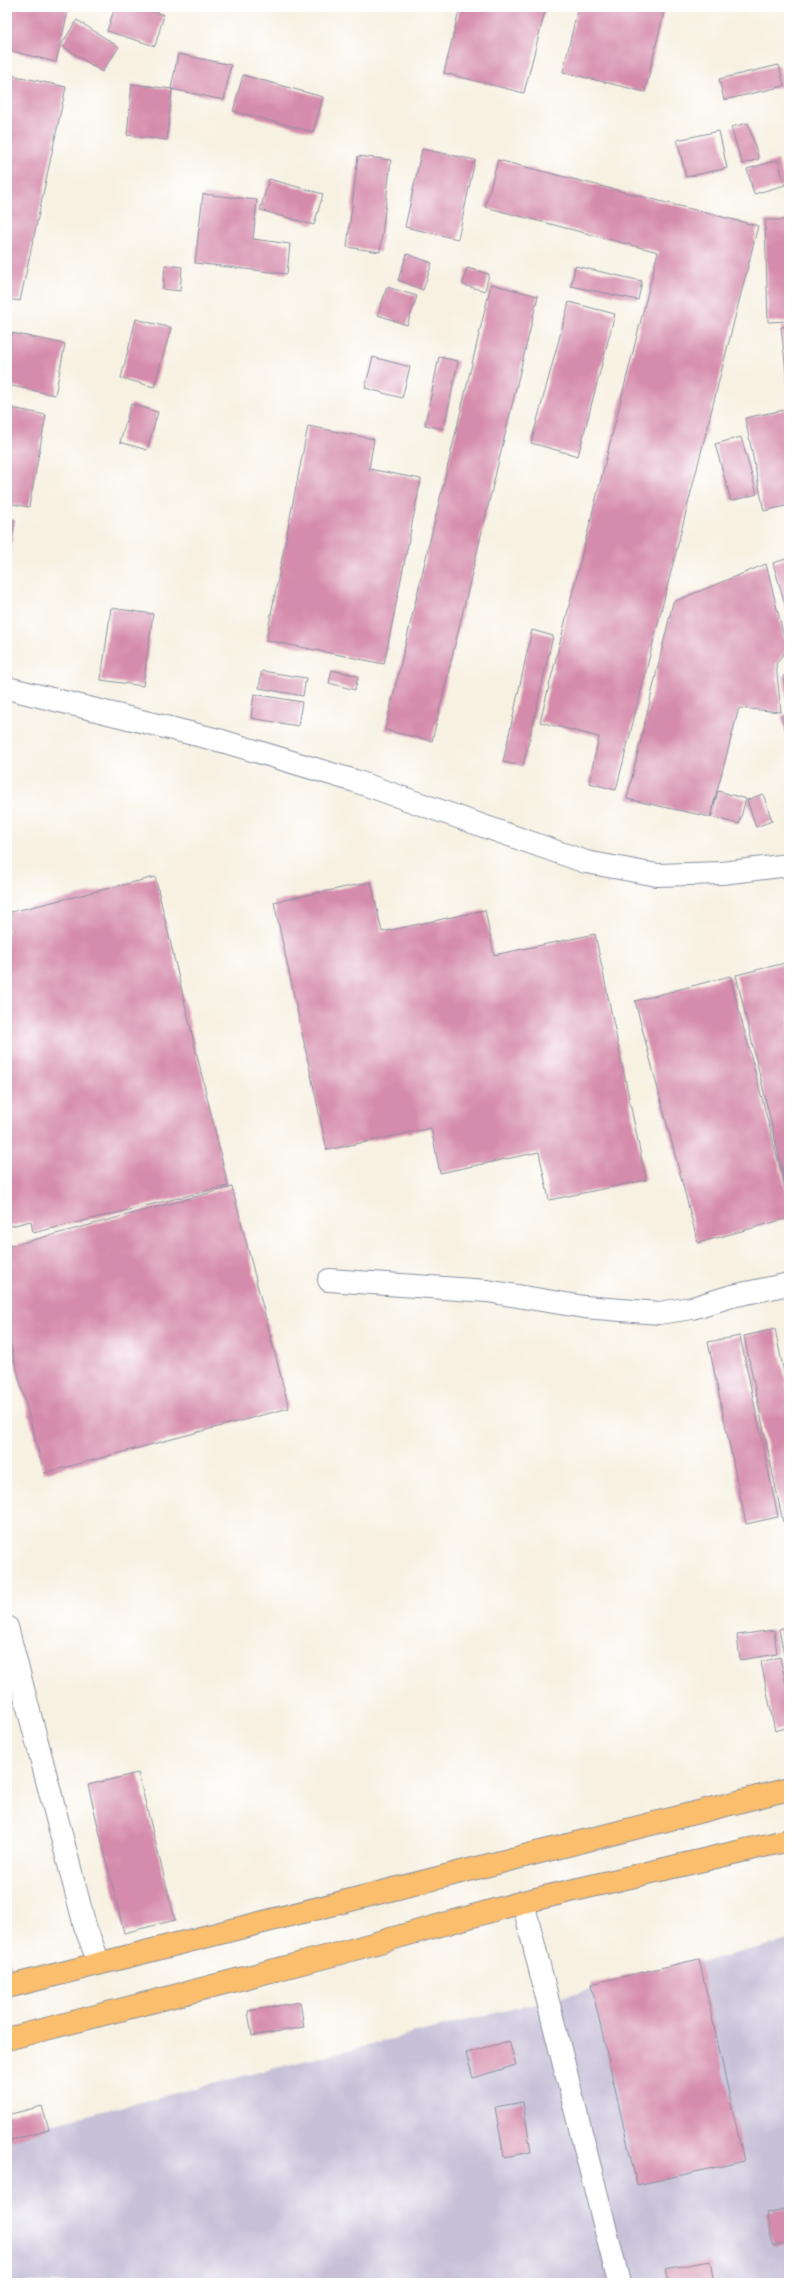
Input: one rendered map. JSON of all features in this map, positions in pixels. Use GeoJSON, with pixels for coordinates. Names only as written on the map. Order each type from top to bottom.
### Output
{"type":"FeatureCollection","features":[{"type":"Feature","properties":{"kind":"main road"},"geometry":{"type":"LineString","coordinates":[[7,1987],[789,1789]]}},
{"type":"Feature","properties":{"kind":"main road"},"geometry":{"type":"LineString","coordinates":[[7,2039],[333,1955],[523,1902],[789,1840]]}},
{"type":"Feature","properties":{"kind":"lane"},"geometry":{"type":"LineString","coordinates":[[7,688],[230,743],[355,781],[586,862],[656,875],[722,873],[789,865]]}},
{"type":"Feature","properties":{"kind":"lane"},"geometry":{"type":"LineString","coordinates":[[329,1280],[487,1291],[584,1307],[659,1313],[692,1308],[732,1296],[789,1284]]}},
{"type":"Feature","properties":{"kind":"lane"},"geometry":{"type":"LineString","coordinates":[[7,1627],[85,1926],[99,1963]]}},
{"type":"Feature","properties":{"kind":"lane"},"geometry":{"type":"LineString","coordinates":[[523,1902],[619,2283]]}},
{"type":"Feature","properties":{"kind":"shaded area"},"geometry":{"type":"Polygon","coordinates":[[[789,1940],[789,2283],[7,2283],[7,2135],[789,1940]]]}},
{"type":"Feature","properties":{"kind":"building"},"geometry":{"type":"Polygon","coordinates":[[[7,7],[69,7],[56,62],[7,50],[7,7]]]}},
{"type":"Feature","properties":{"kind":"building"},"geometry":{"type":"Polygon","coordinates":[[[115,7],[139,7],[164,15],[155,46],[107,31],[115,7]]]}},
{"type":"Feature","properties":{"kind":"building"},"geometry":{"type":"Polygon","coordinates":[[[460,7],[546,7],[524,93],[444,73],[460,7]]]}},
{"type":"Feature","properties":{"kind":"building"},"geometry":{"type":"Polygon","coordinates":[[[578,7],[665,7],[645,92],[563,72],[578,7]]]}},
{"type":"Feature","properties":{"kind":"building"},"geometry":{"type":"Polygon","coordinates":[[[77,20],[119,47],[102,72],[61,45],[77,20]]]}},
{"type":"Feature","properties":{"kind":"building"},"geometry":{"type":"Polygon","coordinates":[[[178,54],[231,65],[224,100],[171,89],[178,54]]]}},
{"type":"Feature","properties":{"kind":"building"},"geometry":{"type":"Polygon","coordinates":[[[779,65],[784,86],[724,100],[719,79],[779,65]]]}},
{"type":"Feature","properties":{"kind":"building"},"geometry":{"type":"Polygon","coordinates":[[[7,74],[66,87],[20,301],[7,299],[7,74]]]}},
{"type":"Feature","properties":{"kind":"building"},"geometry":{"type":"Polygon","coordinates":[[[243,75],[323,97],[313,132],[233,111],[243,75]]]}},
{"type":"Feature","properties":{"kind":"building"},"geometry":{"type":"Polygon","coordinates":[[[132,84],[172,89],[167,140],[127,135],[132,84]]]}},
{"type":"Feature","properties":{"kind":"building"},"geometry":{"type":"Polygon","coordinates":[[[748,123],[759,159],[742,164],[731,127],[748,123]]]}},
{"type":"Feature","properties":{"kind":"building"},"geometry":{"type":"Polygon","coordinates":[[[719,131],[727,168],[686,177],[677,140],[719,131]]]}},
{"type":"Feature","properties":{"kind":"building"},"geometry":{"type":"Polygon","coordinates":[[[422,149],[475,160],[458,239],[405,227],[422,149]]]}},
{"type":"Feature","properties":{"kind":"building"},"geometry":{"type":"Polygon","coordinates":[[[358,156],[391,160],[380,252],[347,247],[358,156]]]}},
{"type":"Feature","properties":{"kind":"building"},"geometry":{"type":"Polygon","coordinates":[[[498,160],[758,226],[616,790],[589,783],[599,737],[540,722],[658,252],[485,207],[498,160]]]}},
{"type":"Feature","properties":{"kind":"building"},"geometry":{"type":"Polygon","coordinates":[[[778,160],[785,185],[754,194],[747,169],[778,160]]]}},
{"type":"Feature","properties":{"kind":"building"},"geometry":{"type":"Polygon","coordinates":[[[269,179],[323,194],[314,225],[260,210],[269,179]]]}},
{"type":"Feature","properties":{"kind":"building"},"geometry":{"type":"Polygon","coordinates":[[[203,194],[257,200],[253,239],[290,244],[287,274],[195,263],[203,194]]]}},
{"type":"Feature","properties":{"kind":"building"},"geometry":{"type":"Polygon","coordinates":[[[765,220],[789,220],[789,321],[768,322],[765,220]]]}},
{"type":"Feature","properties":{"kind":"building"},"geometry":{"type":"Polygon","coordinates":[[[407,254],[432,263],[423,290],[398,280],[407,254]]]}},
{"type":"Feature","properties":{"kind":"building"},"geometry":{"type":"Polygon","coordinates":[[[165,265],[182,267],[180,291],[163,289],[165,265]]]}},
{"type":"Feature","properties":{"kind":"building"},"geometry":{"type":"Polygon","coordinates":[[[575,266],[642,281],[638,300],[571,286],[575,266]]]}},
{"type":"Feature","properties":{"kind":"building"},"geometry":{"type":"Polygon","coordinates":[[[467,268],[489,274],[485,291],[463,285],[467,268]]]}},
{"type":"Feature","properties":{"kind":"building"},"geometry":{"type":"Polygon","coordinates":[[[491,284],[538,296],[432,741],[385,730],[491,284]]]}},
{"type":"Feature","properties":{"kind":"building"},"geometry":{"type":"Polygon","coordinates":[[[387,287],[417,296],[407,325],[378,315],[387,287]]]}},
{"type":"Feature","properties":{"kind":"building"},"geometry":{"type":"Polygon","coordinates":[[[569,302],[615,314],[578,456],[531,443],[569,302]]]}},
{"type":"Feature","properties":{"kind":"building"},"geometry":{"type":"Polygon","coordinates":[[[136,319],[171,328],[154,387],[121,378],[136,319]]]}},
{"type":"Feature","properties":{"kind":"building"},"geometry":{"type":"Polygon","coordinates":[[[789,326],[789,388],[788,388],[781,327],[789,326]]]}},
{"type":"Feature","properties":{"kind":"building"},"geometry":{"type":"Polygon","coordinates":[[[7,332],[65,344],[55,395],[7,385],[7,332]]]}},
{"type":"Feature","properties":{"kind":"building"},"geometry":{"type":"Polygon","coordinates":[[[373,357],[410,367],[402,398],[365,388],[373,357]]]}},
{"type":"Feature","properties":{"kind":"building"},"geometry":{"type":"Polygon","coordinates":[[[439,357],[458,361],[444,429],[425,425],[439,357]]]}},
{"type":"Feature","properties":{"kind":"building"},"geometry":{"type":"Polygon","coordinates":[[[131,404],[158,412],[147,450],[120,442],[131,404]]]}},
{"type":"Feature","properties":{"kind":"building"},"geometry":{"type":"Polygon","coordinates":[[[7,407],[46,415],[29,507],[7,503],[7,407]]]}},
{"type":"Feature","properties":{"kind":"building"},"geometry":{"type":"Polygon","coordinates":[[[789,409],[789,505],[764,511],[745,418],[789,409]]]}},
{"type":"Feature","properties":{"kind":"building"},"geometry":{"type":"Polygon","coordinates":[[[308,426],[374,439],[369,469],[421,479],[384,664],[266,640],[308,426]]]}},
{"type":"Feature","properties":{"kind":"building"},"geometry":{"type":"Polygon","coordinates":[[[741,437],[757,494],[731,501],[715,444],[741,437]]]}},
{"type":"Feature","properties":{"kind":"building"},"geometry":{"type":"Polygon","coordinates":[[[7,518],[15,520],[8,561],[7,561],[7,518]]]}},
{"type":"Feature","properties":{"kind":"building"},"geometry":{"type":"Polygon","coordinates":[[[789,558],[789,619],[773,563],[789,558]]]}},
{"type":"Feature","properties":{"kind":"building"},"geometry":{"type":"Polygon","coordinates":[[[766,564],[787,649],[776,664],[781,712],[739,708],[710,817],[627,799],[673,602],[766,564]]]}},
{"type":"Feature","properties":{"kind":"building"},"geometry":{"type":"Polygon","coordinates":[[[111,608],[153,614],[143,686],[101,680],[111,608]]]}},
{"type":"Feature","properties":{"kind":"building"},"geometry":{"type":"Polygon","coordinates":[[[532,630],[553,636],[523,766],[503,762],[532,630]]]}},
{"type":"Feature","properties":{"kind":"building"},"geometry":{"type":"Polygon","coordinates":[[[332,670],[358,676],[355,690],[329,683],[332,670]]]}},
{"type":"Feature","properties":{"kind":"building"},"geometry":{"type":"Polygon","coordinates":[[[262,671],[306,678],[303,696],[259,688],[262,671]]]}},
{"type":"Feature","properties":{"kind":"building"},"geometry":{"type":"Polygon","coordinates":[[[789,675],[789,707],[788,708],[783,676],[789,675]]]}},
{"type":"Feature","properties":{"kind":"building"},"geometry":{"type":"Polygon","coordinates":[[[254,694],[302,702],[298,726],[251,718],[254,694]]]}},
{"type":"Feature","properties":{"kind":"building"},"geometry":{"type":"Polygon","coordinates":[[[789,713],[789,742],[781,716],[789,713]]]}},
{"type":"Feature","properties":{"kind":"building"},"geometry":{"type":"Polygon","coordinates":[[[718,791],[746,799],[739,824],[711,817],[718,791]]]}},
{"type":"Feature","properties":{"kind":"building"},"geometry":{"type":"Polygon","coordinates":[[[763,794],[772,821],[756,827],[747,800],[763,794]]]}},
{"type":"Feature","properties":{"kind":"building"},"geometry":{"type":"Polygon","coordinates":[[[155,877],[228,1186],[33,1233],[31,1221],[7,1227],[7,913],[155,877]]]}},
{"type":"Feature","properties":{"kind":"building"},"geometry":{"type":"Polygon","coordinates":[[[371,882],[382,932],[485,910],[494,955],[595,934],[646,1180],[549,1200],[539,1152],[440,1173],[431,1128],[327,1150],[274,902],[371,882]]]}},
{"type":"Feature","properties":{"kind":"building"},"geometry":{"type":"Polygon","coordinates":[[[789,962],[789,1194],[788,1194],[736,975],[789,962]]]}},
{"type":"Feature","properties":{"kind":"building"},"geometry":{"type":"Polygon","coordinates":[[[730,976],[789,1202],[789,1218],[698,1243],[635,1001],[730,976]]]}},
{"type":"Feature","properties":{"kind":"building"},"geometry":{"type":"Polygon","coordinates":[[[232,1187],[289,1408],[44,1473],[7,1332],[7,1247],[232,1187]]]}},
{"type":"Feature","properties":{"kind":"building"},"geometry":{"type":"Polygon","coordinates":[[[775,1329],[789,1397],[789,1520],[783,1522],[744,1336],[775,1329]]]}},
{"type":"Feature","properties":{"kind":"building"},"geometry":{"type":"Polygon","coordinates":[[[740,1336],[778,1517],[746,1524],[708,1342],[740,1336]]]}},
{"type":"Feature","properties":{"kind":"building"},"geometry":{"type":"Polygon","coordinates":[[[789,1626],[789,1674],[788,1675],[779,1629],[789,1626]]]}},
{"type":"Feature","properties":{"kind":"building"},"geometry":{"type":"Polygon","coordinates":[[[774,1630],[777,1654],[740,1660],[737,1635],[774,1630]]]}},
{"type":"Feature","properties":{"kind":"building"},"geometry":{"type":"Polygon","coordinates":[[[780,1657],[789,1698],[789,1727],[775,1731],[761,1662],[780,1657]]]}},
{"type":"Feature","properties":{"kind":"building"},"geometry":{"type":"Polygon","coordinates":[[[138,1773],[175,1920],[124,1933],[88,1785],[138,1773]]]}},
{"type":"Feature","properties":{"kind":"building"},"geometry":{"type":"Polygon","coordinates":[[[7,1953],[12,1971],[7,1972],[7,1953]]]}},
{"type":"Feature","properties":{"kind":"building"},"geometry":{"type":"Polygon","coordinates":[[[699,1959],[744,2161],[637,2185],[591,1984],[699,1959]]]}},
{"type":"Feature","properties":{"kind":"building"},"geometry":{"type":"Polygon","coordinates":[[[300,2002],[304,2027],[252,2036],[248,2011],[300,2002]]]}},
{"type":"Feature","properties":{"kind":"building"},"geometry":{"type":"Polygon","coordinates":[[[509,2041],[516,2065],[473,2078],[466,2053],[509,2041]]]}},
{"type":"Feature","properties":{"kind":"building"},"geometry":{"type":"Polygon","coordinates":[[[523,2102],[531,2152],[504,2157],[495,2107],[523,2102]]]}},
{"type":"Feature","properties":{"kind":"building"},"geometry":{"type":"Polygon","coordinates":[[[42,2106],[49,2130],[7,2141],[7,2115],[42,2106]]]}},
{"type":"Feature","properties":{"kind":"building"},"geometry":{"type":"Polygon","coordinates":[[[789,2208],[789,2242],[773,2246],[766,2213],[789,2208]]]}},
{"type":"Feature","properties":{"kind":"building"},"geometry":{"type":"Polygon","coordinates":[[[710,2261],[714,2283],[668,2283],[665,2269],[710,2261]]]}}]}
